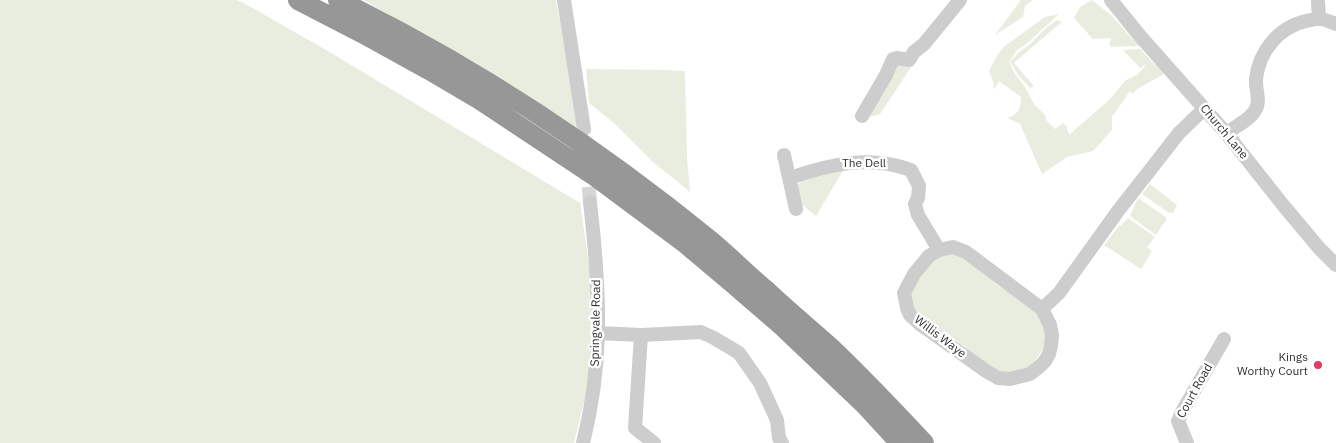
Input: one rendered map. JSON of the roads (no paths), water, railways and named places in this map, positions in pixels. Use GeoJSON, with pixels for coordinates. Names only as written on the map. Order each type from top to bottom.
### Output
{"type":"FeatureCollection","features":[{"type":"Feature","properties":{"kind":"highway"},"geometry":{"type":"LineString","coordinates":[[298,0],[370,37],[480,100],[596,176],[686,244],[774,320],[865,405],[900,443]]}},
{"type":"Feature","properties":{"kind":"highway"},"geometry":{"type":"LineString","coordinates":[[338,0],[367,14],[487,82],[546,119],[635,182],[712,242],[829,346],[924,443]]}},
{"type":"Feature","properties":{"kind":"street"},"geometry":{"type":"LineString","coordinates":[[564,0],[584,129]]}},
{"type":"Feature","properties":{"kind":"street"},"geometry":{"type":"LineString","coordinates":[[862,116],[893,59],[909,60],[960,0]]}},
{"type":"Feature","properties":{"kind":"street","name":"Church Lane"},"geometry":{"type":"LineString","coordinates":[[1111,0],[1226,133],[1319,248],[1336,265]]}},
{"type":"Feature","properties":{"kind":"street"},"geometry":{"type":"LineString","coordinates":[[1318,2],[1320,19]]}},
{"type":"Feature","properties":{"kind":"street"},"geometry":{"type":"LineString","coordinates":[[1226,133],[1255,112],[1258,99],[1256,80],[1258,71],[1266,49],[1274,39],[1299,23],[1320,19],[1336,24]]}},
{"type":"Feature","properties":{"kind":"street"},"geometry":{"type":"LineString","coordinates":[[939,250],[953,246],[966,252],[1042,309],[1059,293],[1118,211],[1169,146],[1204,109]]}},
{"type":"Feature","properties":{"kind":"street"},"geometry":{"type":"LineString","coordinates":[[784,155],[796,209]]}},
{"type":"Feature","properties":{"kind":"street","name":"The Dell"},"geometry":{"type":"LineString","coordinates":[[790,178],[833,164],[864,162],[891,164],[911,170],[919,186],[916,204],[918,215],[939,250]]}},
{"type":"Feature","properties":{"kind":"street","name":"Springvale Road"},"geometry":{"type":"LineString","coordinates":[[583,443],[593,390],[598,333],[597,274],[590,202]]}},
{"type":"Feature","properties":{"kind":"street","name":"Willis Waye"},"geometry":{"type":"LineString","coordinates":[[939,250],[929,256],[914,274],[904,294],[910,315],[998,378],[1010,379],[1030,374],[1039,368],[1049,354],[1052,335],[1050,325],[1042,309]]}},
{"type":"Feature","properties":{"kind":"street"},"geometry":{"type":"LineString","coordinates":[[598,333],[641,335],[701,332],[714,338],[738,353],[760,383],[777,420],[779,438],[782,443]]}},
{"type":"Feature","properties":{"kind":"street"},"geometry":{"type":"LineString","coordinates":[[641,335],[635,428],[654,443]]}},
{"type":"Feature","properties":{"kind":"street","name":"Court Road"},"geometry":{"type":"LineString","coordinates":[[1187,443],[1178,421],[1224,339]]}},
{"type":"Feature","properties":{"kind":"tunnel"},"geometry":{"type":"LineString","coordinates":[[587,166],[590,202]]}},
{"type":"Feature","properties":{"kind":"place","name":"Kings Worthy Court"},"geometry":{"type":"Point","coordinates":[1318,365]}}]}
